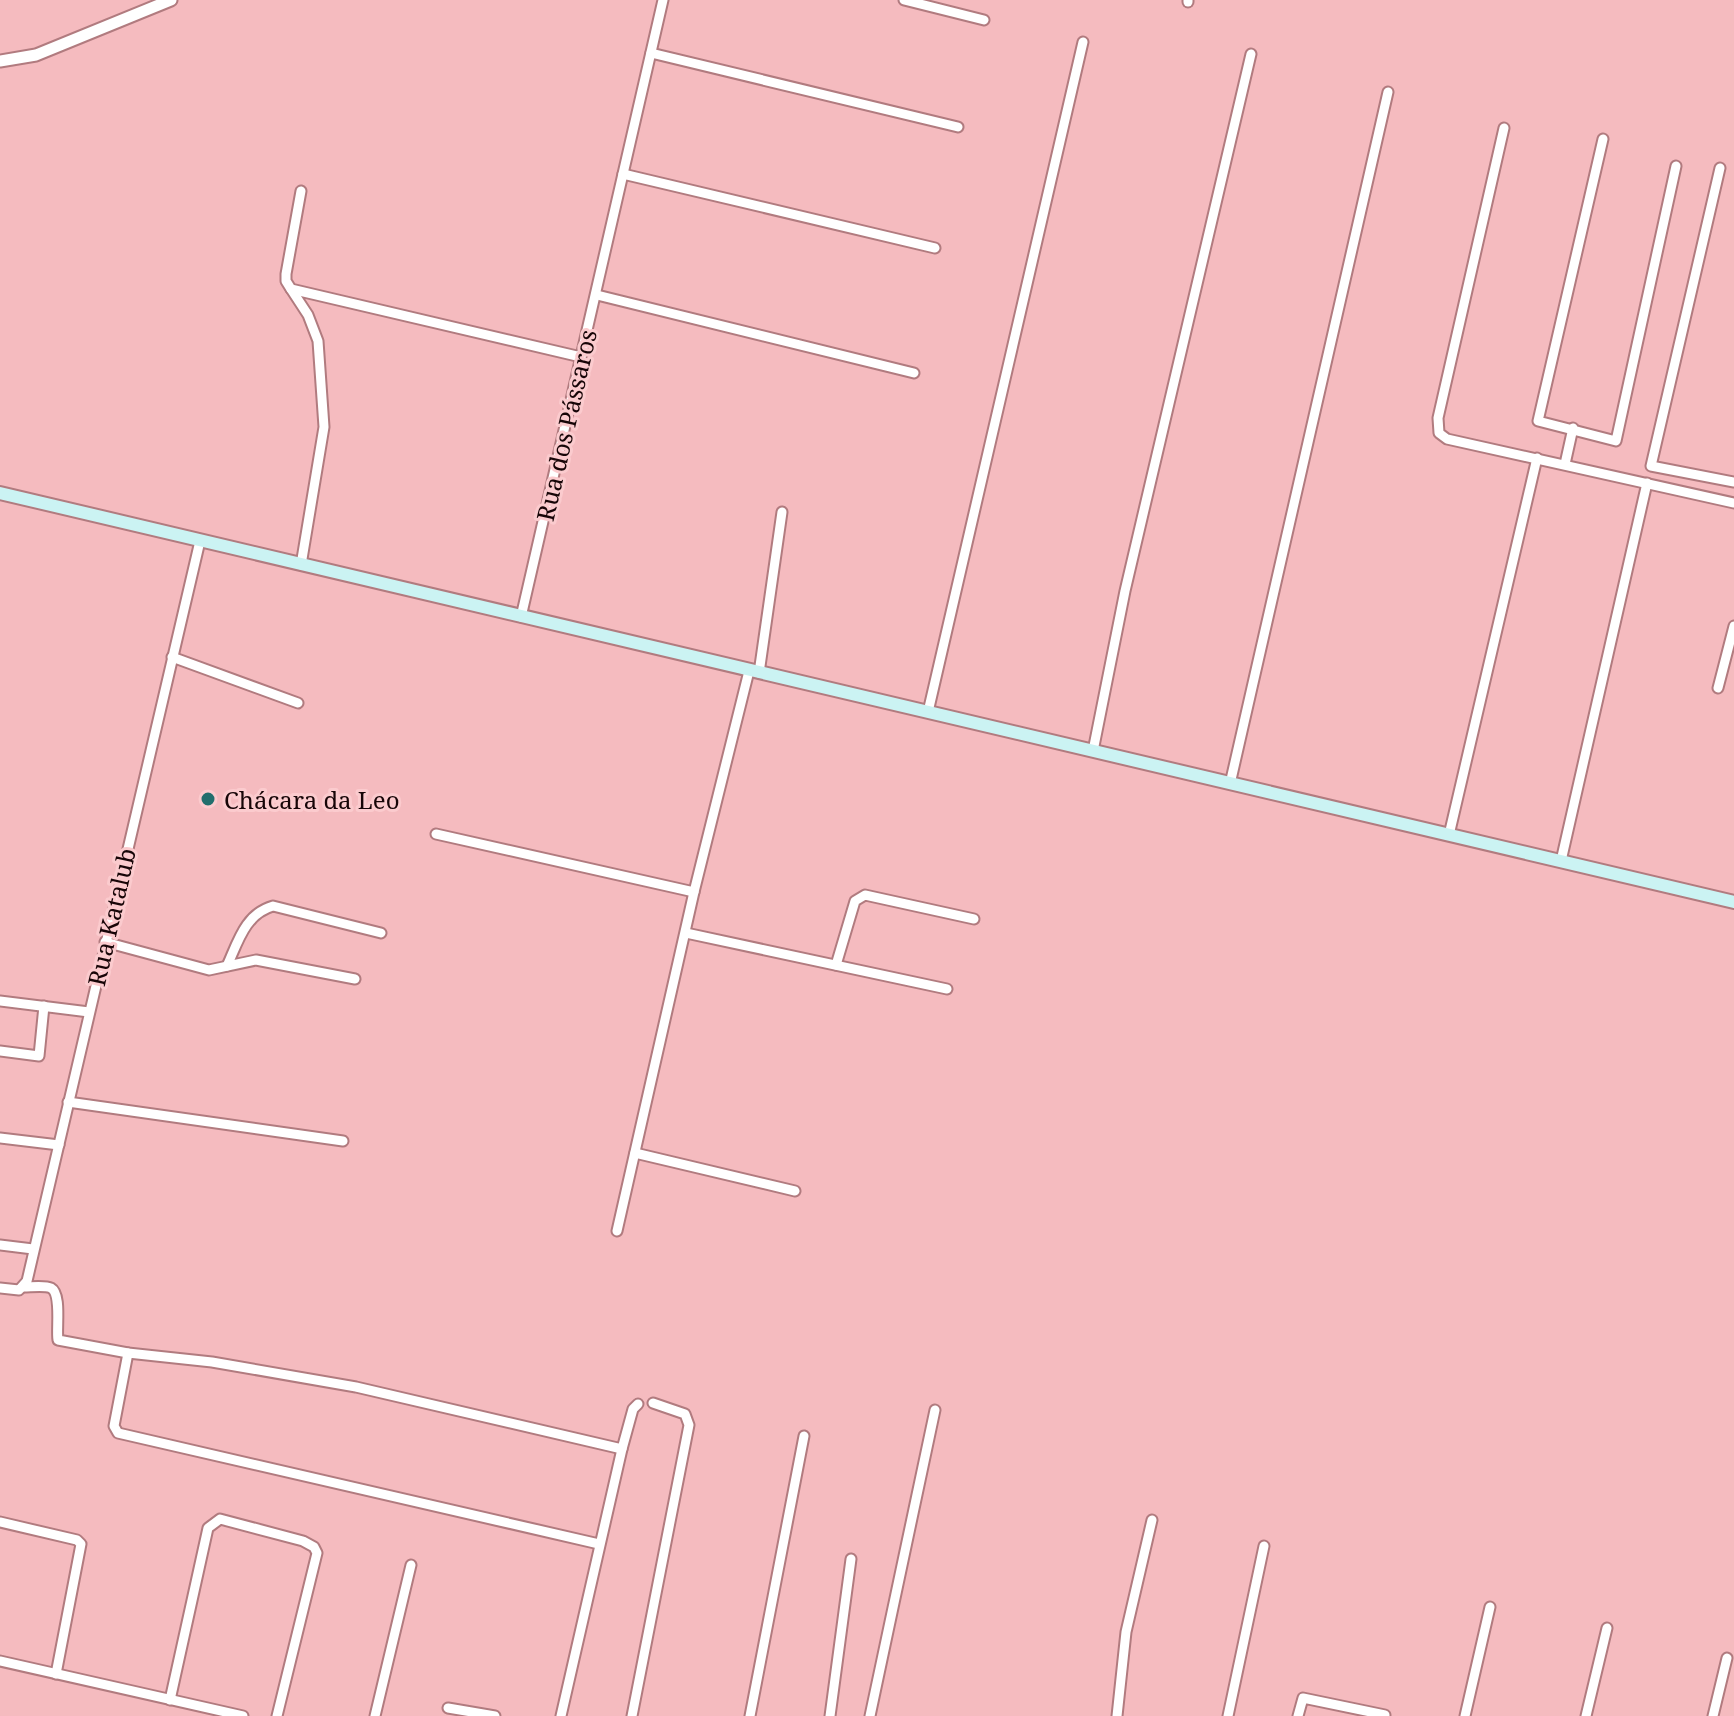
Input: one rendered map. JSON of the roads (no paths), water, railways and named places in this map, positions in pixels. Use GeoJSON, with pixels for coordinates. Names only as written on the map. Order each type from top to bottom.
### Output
{"type":"FeatureCollection","features":[{"type":"Feature","properties":{"kind":"main road"},"geometry":{"type":"LineString","coordinates":[[0,493],[1734,902]]}},
{"type":"Feature","properties":{"kind":"street"},"geometry":{"type":"LineString","coordinates":[[0,61],[36,55],[171,0]]}},
{"type":"Feature","properties":{"kind":"street","name":"Rua dos Pássaros"},"geometry":{"type":"LineString","coordinates":[[521,617],[663,0]]}},
{"type":"Feature","properties":{"kind":"street"},"geometry":{"type":"LineString","coordinates":[[904,0],[984,20]]}},
{"type":"Feature","properties":{"kind":"street"},"geometry":{"type":"LineString","coordinates":[[928,712],[1083,42]]}},
{"type":"Feature","properties":{"kind":"street"},"geometry":{"type":"LineString","coordinates":[[651,53],[958,127]]}},
{"type":"Feature","properties":{"kind":"street"},"geometry":{"type":"LineString","coordinates":[[1093,751],[1125,591],[1251,54]]}},
{"type":"Feature","properties":{"kind":"street"},"geometry":{"type":"LineString","coordinates":[[1230,784],[1388,92]]}},
{"type":"Feature","properties":{"kind":"street"},"geometry":{"type":"LineString","coordinates":[[1504,128],[1437,427],[1439,433],[1447,439],[1734,503]]}},
{"type":"Feature","properties":{"kind":"street"},"geometry":{"type":"LineString","coordinates":[[1603,139],[1538,421],[1616,441],[1676,166]]}},
{"type":"Feature","properties":{"kind":"street"},"geometry":{"type":"LineString","coordinates":[[1720,168],[1651,466],[1734,482]]}},
{"type":"Feature","properties":{"kind":"street"},"geometry":{"type":"LineString","coordinates":[[623,174],[935,248]]}},
{"type":"Feature","properties":{"kind":"street"},"geometry":{"type":"LineString","coordinates":[[301,191],[286,281],[308,315],[318,341],[324,427],[301,565]]}},
{"type":"Feature","properties":{"kind":"street"},"geometry":{"type":"LineString","coordinates":[[291,289],[581,357]]}},
{"type":"Feature","properties":{"kind":"street"},"geometry":{"type":"LineString","coordinates":[[597,295],[914,373]]}},
{"type":"Feature","properties":{"kind":"street"},"geometry":{"type":"LineString","coordinates":[[1565,464],[1573,428]]}},
{"type":"Feature","properties":{"kind":"street"},"geometry":{"type":"LineString","coordinates":[[1449,835],[1537,458]]}},
{"type":"Feature","properties":{"kind":"street"},"geometry":{"type":"LineString","coordinates":[[1561,861],[1647,483]]}},
{"type":"Feature","properties":{"kind":"street"},"geometry":{"type":"LineString","coordinates":[[617,1231],[694,892],[754,672],[782,512]]}},
{"type":"Feature","properties":{"kind":"street","name":"Rua Katalub"},"geometry":{"type":"LineString","coordinates":[[22,1289],[59,1145],[200,541]]}},
{"type":"Feature","properties":{"kind":"street"},"geometry":{"type":"LineString","coordinates":[[1718,688],[1734,626]]}},
{"type":"Feature","properties":{"kind":"street"},"geometry":{"type":"LineString","coordinates":[[172,657],[298,703]]}},
{"type":"Feature","properties":{"kind":"street"},"geometry":{"type":"LineString","coordinates":[[436,834],[694,892]]}},
{"type":"Feature","properties":{"kind":"street"},"geometry":{"type":"LineString","coordinates":[[836,965],[855,901],[859,897],[865,895],[974,919]]}},
{"type":"Feature","properties":{"kind":"street"},"geometry":{"type":"LineString","coordinates":[[227,966],[245,924],[263,909],[273,906],[381,933]]}},
{"type":"Feature","properties":{"kind":"street"},"geometry":{"type":"LineString","coordinates":[[686,933],[947,989]]}},
{"type":"Feature","properties":{"kind":"street"},"geometry":{"type":"LineString","coordinates":[[105,942],[209,970],[256,960],[355,979]]}},
{"type":"Feature","properties":{"kind":"street"},"geometry":{"type":"LineString","coordinates":[[0,1001],[89,1012]]}},
{"type":"Feature","properties":{"kind":"street"},"geometry":{"type":"LineString","coordinates":[[0,1051],[39,1056],[44,1006]]}},
{"type":"Feature","properties":{"kind":"street"},"geometry":{"type":"LineString","coordinates":[[68,1102],[343,1141]]}},
{"type":"Feature","properties":{"kind":"street"},"geometry":{"type":"LineString","coordinates":[[0,1138],[59,1145]]}},
{"type":"Feature","properties":{"kind":"street"},"geometry":{"type":"LineString","coordinates":[[635,1153],[795,1191]]}},
{"type":"Feature","properties":{"kind":"street"},"geometry":{"type":"LineString","coordinates":[[0,1245],[33,1249]]}},
{"type":"Feature","properties":{"kind":"street"},"geometry":{"type":"LineString","coordinates":[[0,1288],[50,1288],[54,1291],[58,1304],[58,1340],[356,1387],[622,1449]]}},
{"type":"Feature","properties":{"kind":"street"},"geometry":{"type":"LineString","coordinates":[[128,1353],[114,1426],[118,1433],[599,1544]]}},
{"type":"Feature","properties":{"kind":"street"},"geometry":{"type":"LineString","coordinates":[[632,1716],[689,1425],[685,1414],[653,1403]]}},
{"type":"Feature","properties":{"kind":"street"},"geometry":{"type":"LineString","coordinates":[[561,1716],[622,1449],[633,1409],[638,1404]]}},
{"type":"Feature","properties":{"kind":"street"},"geometry":{"type":"LineString","coordinates":[[870,1716],[935,1410]]}},
{"type":"Feature","properties":{"kind":"street"},"geometry":{"type":"LineString","coordinates":[[750,1716],[804,1436]]}},
{"type":"Feature","properties":{"kind":"street"},"geometry":{"type":"LineString","coordinates":[[170,1700],[208,1528],[220,1519],[303,1541],[314,1547],[317,1553],[277,1716]]}},
{"type":"Feature","properties":{"kind":"street"},"geometry":{"type":"LineString","coordinates":[[1117,1716],[1126,1632],[1152,1520]]}},
{"type":"Feature","properties":{"kind":"street"},"geometry":{"type":"LineString","coordinates":[[0,1522],[77,1540],[81,1544],[56,1674]]}},
{"type":"Feature","properties":{"kind":"street"},"geometry":{"type":"LineString","coordinates":[[1228,1716],[1264,1546]]}},
{"type":"Feature","properties":{"kind":"street"},"geometry":{"type":"LineString","coordinates":[[830,1716],[851,1559]]}},
{"type":"Feature","properties":{"kind":"street"},"geometry":{"type":"LineString","coordinates":[[375,1716],[411,1565]]}},
{"type":"Feature","properties":{"kind":"street"},"geometry":{"type":"LineString","coordinates":[[1465,1716],[1490,1607]]}},
{"type":"Feature","properties":{"kind":"street"},"geometry":{"type":"LineString","coordinates":[[1586,1716],[1607,1628]]}},
{"type":"Feature","properties":{"kind":"street"},"geometry":{"type":"LineString","coordinates":[[1713,1716],[1727,1658]]}},
{"type":"Feature","properties":{"kind":"street"},"geometry":{"type":"LineString","coordinates":[[0,1661],[243,1716]]}},
{"type":"Feature","properties":{"kind":"street"},"geometry":{"type":"LineString","coordinates":[[1298,1716],[1303,1698],[1385,1715]]}},
{"type":"Feature","properties":{"kind":"street"},"geometry":{"type":"LineString","coordinates":[[448,1708],[495,1716]]}},
{"type":"Feature","properties":{"kind":"place","name":"Chácara da Leo"},"geometry":{"type":"Point","coordinates":[208,799]}}]}
